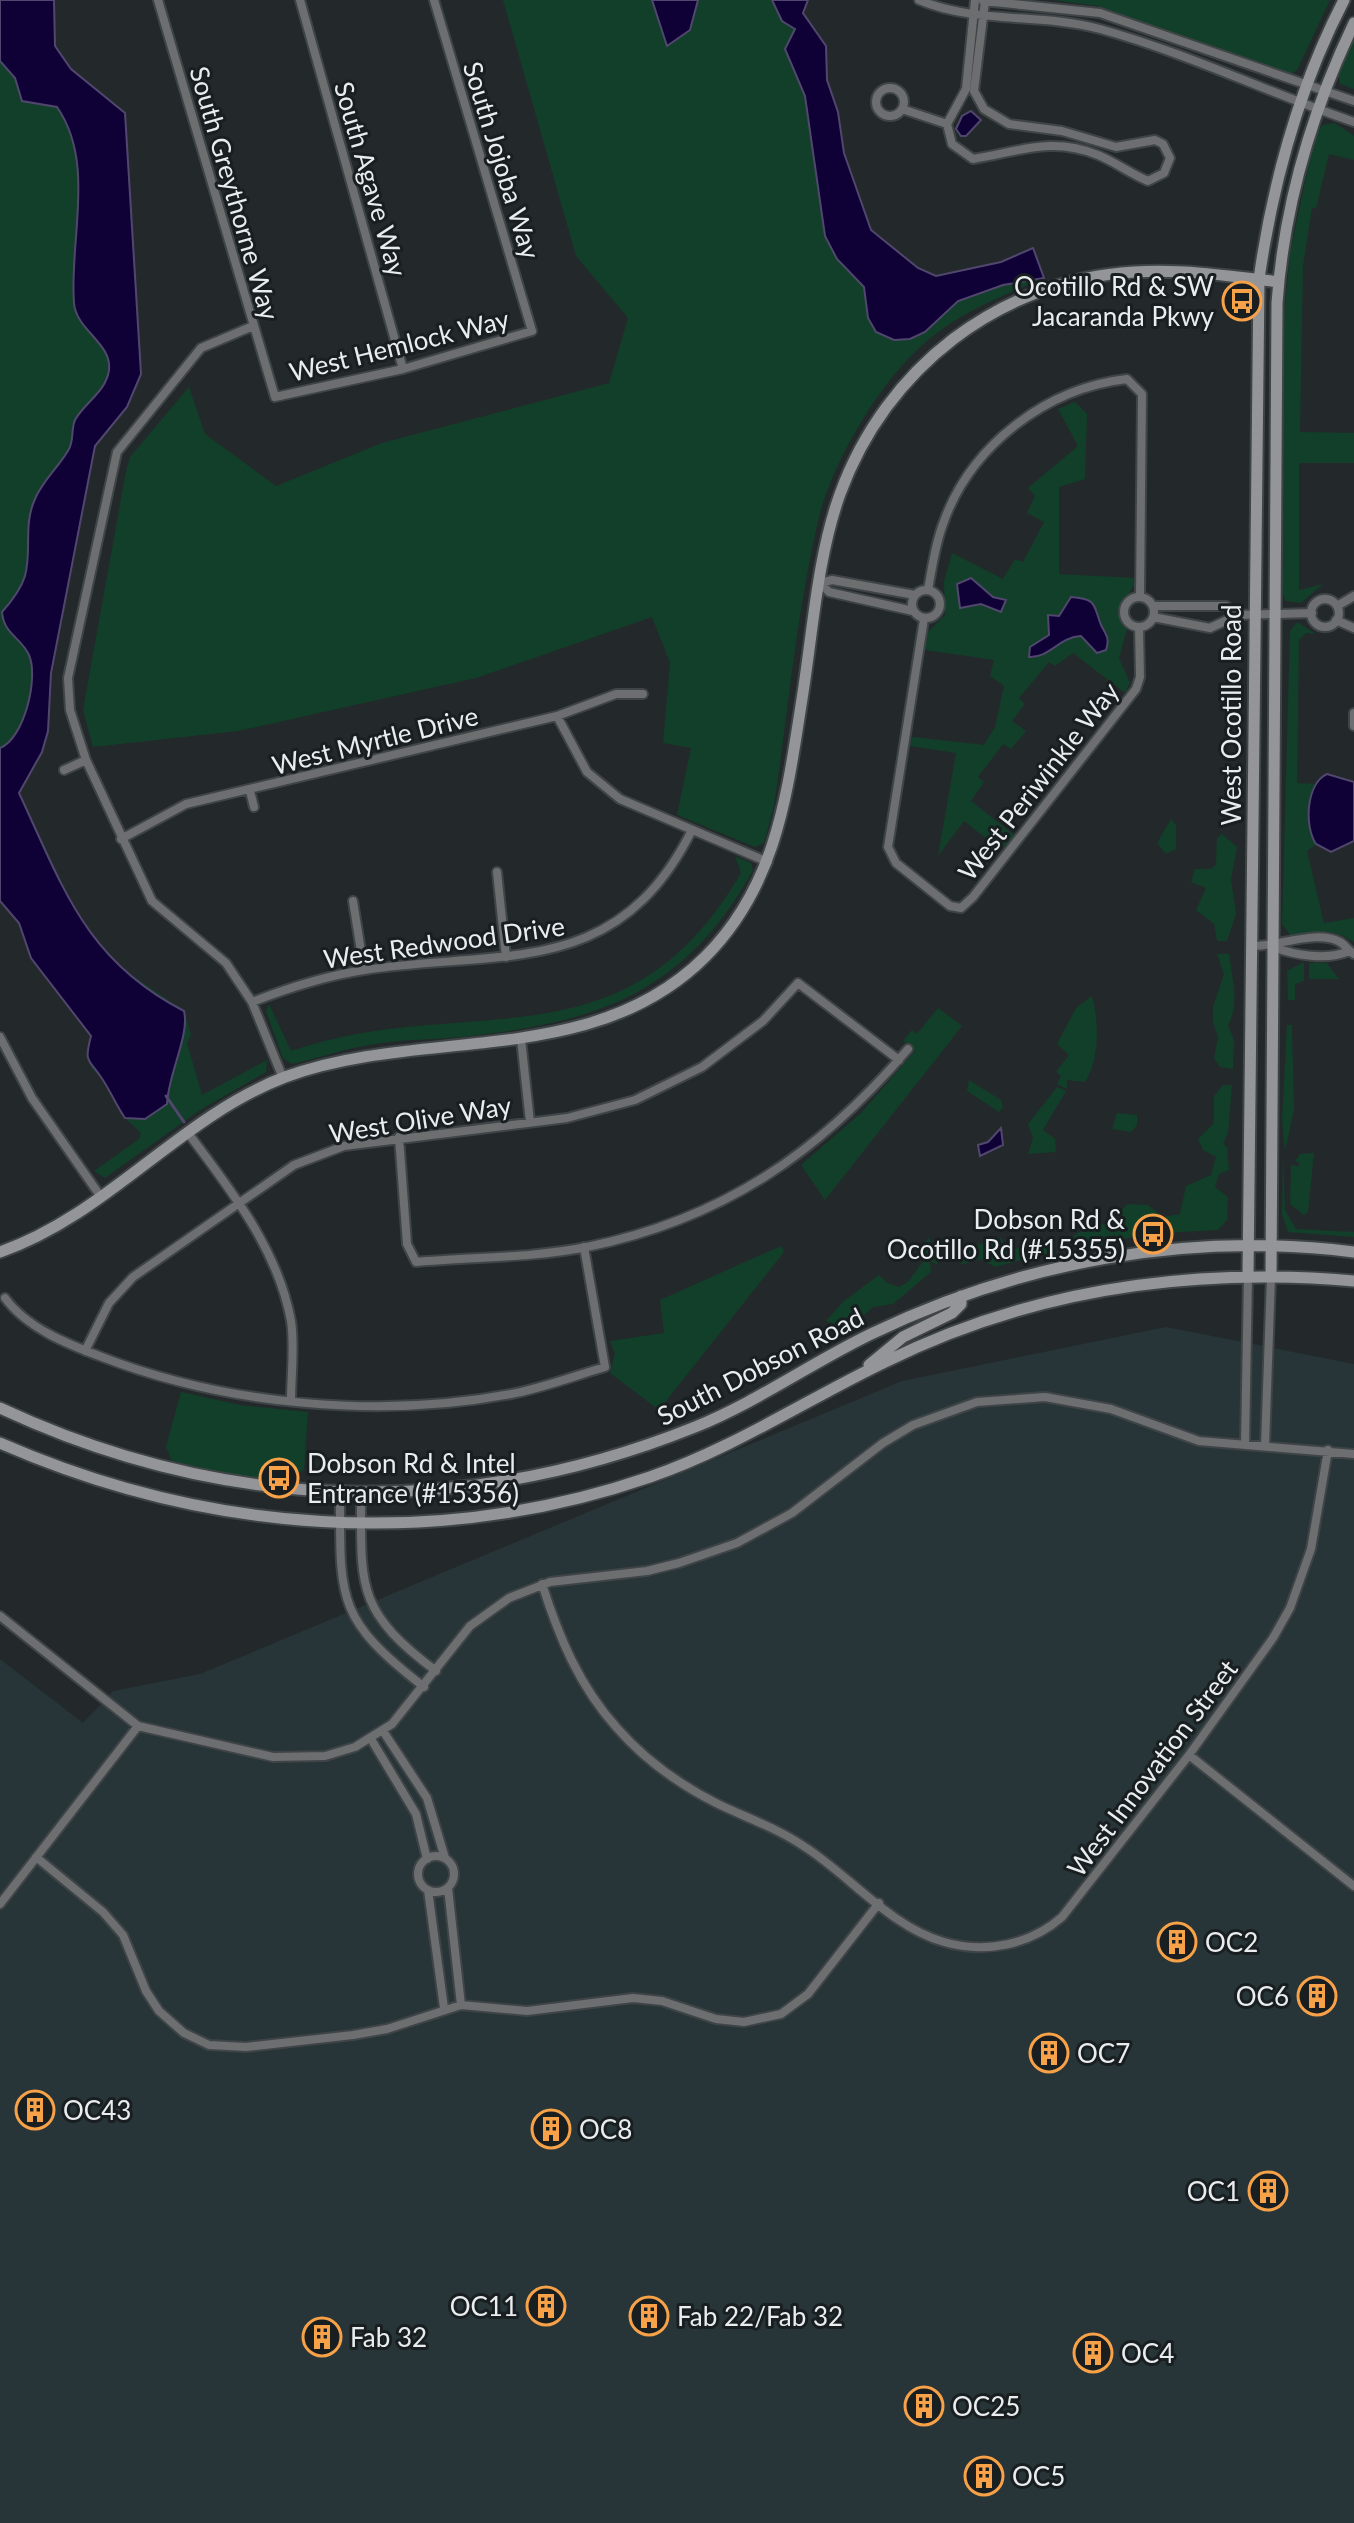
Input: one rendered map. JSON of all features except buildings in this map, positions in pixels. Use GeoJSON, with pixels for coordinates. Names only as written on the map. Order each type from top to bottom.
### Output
{"type":"FeatureCollection","features":[{"type":"Feature","properties":{"kind":"main road","name":"West Ocotillo Road"},"geometry":{"type":"LineString","coordinates":[[1248,1276],[1259,279],[1282,152],[1304,86],[1344,0]]}},
{"type":"Feature","properties":{"kind":"main road","name":"West Ocotillo Road"},"geometry":{"type":"LineString","coordinates":[[1271,1277],[1279,282],[1292,201],[1318,110],[1354,23]]}},
{"type":"Feature","properties":{"kind":"main road"},"geometry":{"type":"LineString","coordinates":[[0,1252],[44,1233],[101,1197],[232,1104],[283,1078],[361,1056],[521,1039],[584,1027],[648,1000],[685,975],[735,922],[769,862],[788,789],[820,583],[840,495],[869,432],[910,376],[966,328],[1033,293],[1103,275],[1172,271],[1279,282]]}},
{"type":"Feature","properties":{"kind":"main road","name":"South Dobson Road"},"geometry":{"type":"LineString","coordinates":[[0,1408],[101,1451],[163,1468],[250,1485],[340,1493],[447,1490],[501,1482],[630,1452],[700,1425],[869,1335],[961,1296],[1041,1272],[1119,1256],[1249,1246],[1354,1252]]}},
{"type":"Feature","properties":{"kind":"main road","name":"South Dobson Road"},"geometry":{"type":"LineString","coordinates":[[0,1443],[105,1483],[172,1502],[247,1516],[361,1524],[495,1515],[619,1487],[723,1447],[853,1378],[989,1318],[1080,1293],[1135,1283],[1248,1276],[1354,1281]]}},
{"type":"Feature","properties":{"kind":"main road"},"geometry":{"type":"LineString","coordinates":[[853,1378],[903,1337],[952,1313],[961,1304],[961,1296]]}},
{"type":"Feature","properties":{"kind":"street","name":"South Greythorne Way"},"geometry":{"type":"LineString","coordinates":[[158,0],[275,397]]}},
{"type":"Feature","properties":{"kind":"street","name":"South Agave Way"},"geometry":{"type":"LineString","coordinates":[[300,0],[403,369]]}},
{"type":"Feature","properties":{"kind":"street","name":"South Jojoba Way"},"geometry":{"type":"LineString","coordinates":[[434,0],[532,331]]}},
{"type":"Feature","properties":{"kind":"street"},"geometry":{"type":"LineString","coordinates":[[919,0],[978,14],[1047,19],[1100,29],[1299,99],[1318,110],[1354,122]]}},
{"type":"Feature","properties":{"kind":"street"},"geometry":{"type":"LineString","coordinates":[[985,1],[978,14],[966,89],[947,124],[952,144],[973,159],[1028,145],[1081,149],[1148,181],[1164,173],[1169,165],[1166,150],[1155,140],[1116,147],[1062,131],[1009,124],[984,109],[974,91],[978,14],[977,0],[1100,13],[1354,101]]}},
{"type":"Feature","properties":{"kind":"street"},"geometry":{"type":"LineString","coordinates":[[902,109],[947,124]]}},
{"type":"Feature","properties":{"kind":"street"},"geometry":{"type":"LineString","coordinates":[[253,326],[201,348],[117,452],[68,678],[70,710],[86,760],[152,901],[226,963],[252,1002],[283,1078]]}},
{"type":"Feature","properties":{"kind":"street","name":"West Hemlock Way"},"geometry":{"type":"LineString","coordinates":[[275,397],[403,369],[532,331]]}},
{"type":"Feature","properties":{"kind":"street","name":"West Periwinkle Way"},"geometry":{"type":"LineString","coordinates":[[924,619],[901,754],[889,854],[950,906],[961,908],[983,885],[1136,689],[1140,677],[1139,627],[1126,621],[1123,611],[1130,599],[1140,596],[1142,394],[1137,385],[1127,379],[1103,382],[1065,396],[1029,414],[989,447],[948,511],[928,590]]}},
{"type":"Feature","properties":{"kind":"street"},"geometry":{"type":"LineString","coordinates":[[832,580],[915,595],[928,590],[939,598],[940,606],[933,617],[924,619],[913,611],[829,592],[820,583],[832,580]]}},
{"type":"Feature","properties":{"kind":"street"},"geometry":{"type":"LineString","coordinates":[[913,611],[915,595]]}},
{"type":"Feature","properties":{"kind":"street"},"geometry":{"type":"LineString","coordinates":[[1140,596],[1153,606],[1226,606],[1238,615]]}},
{"type":"Feature","properties":{"kind":"street"},"geometry":{"type":"LineString","coordinates":[[1337,606],[1354,596]]}},
{"type":"Feature","properties":{"kind":"street"},"geometry":{"type":"LineString","coordinates":[[1337,606],[1330,600],[1322,599],[1314,605],[1312,613],[1321,626],[1336,620],[1354,628]]}},
{"type":"Feature","properties":{"kind":"street"},"geometry":{"type":"LineString","coordinates":[[1153,606],[1153,617]]}},
{"type":"Feature","properties":{"kind":"street"},"geometry":{"type":"LineString","coordinates":[[1336,620],[1337,606]]}},
{"type":"Feature","properties":{"kind":"street"},"geometry":{"type":"LineString","coordinates":[[1139,627],[1153,617],[1210,628],[1227,623],[1238,615],[1312,613]]}},
{"type":"Feature","properties":{"kind":"street","name":"West Myrtle Drive"},"geometry":{"type":"LineString","coordinates":[[121,839],[186,804],[557,716],[616,694],[643,694]]}},
{"type":"Feature","properties":{"kind":"street"},"geometry":{"type":"LineString","coordinates":[[1354,713],[1354,726]]}},
{"type":"Feature","properties":{"kind":"street"},"geometry":{"type":"LineString","coordinates":[[557,716],[587,772],[620,799],[769,862]]}},
{"type":"Feature","properties":{"kind":"street"},"geometry":{"type":"LineString","coordinates":[[64,770],[86,760]]}},
{"type":"Feature","properties":{"kind":"street"},"geometry":{"type":"LineString","coordinates":[[250,791],[254,807]]}},
{"type":"Feature","properties":{"kind":"street","name":"West Redwood Drive"},"geometry":{"type":"LineString","coordinates":[[252,1002],[285,989],[364,970],[560,949],[607,928],[647,897],[676,864],[692,830]]}},
{"type":"Feature","properties":{"kind":"street"},"geometry":{"type":"LineString","coordinates":[[497,872],[506,957]]}},
{"type":"Feature","properties":{"kind":"street"},"geometry":{"type":"LineString","coordinates":[[353,901],[364,970]]}},
{"type":"Feature","properties":{"kind":"street"},"geometry":{"type":"LineString","coordinates":[[1251,946],[1272,947],[1322,938],[1343,943],[1352,953]]}},
{"type":"Feature","properties":{"kind":"street"},"geometry":{"type":"LineString","coordinates":[[1322,938],[1323,955]]}},
{"type":"Feature","properties":{"kind":"street"},"geometry":{"type":"LineString","coordinates":[[1272,947],[1292,954],[1352,953]]}},
{"type":"Feature","properties":{"kind":"street","name":"West Olive Way"},"geometry":{"type":"LineString","coordinates":[[85,1351],[109,1303],[133,1277],[294,1165],[344,1146],[567,1118],[635,1100],[702,1067],[763,1021],[798,983],[899,1060]]}},
{"type":"Feature","properties":{"kind":"street"},"geometry":{"type":"LineString","coordinates":[[0,1037],[32,1098],[101,1197]]}},
{"type":"Feature","properties":{"kind":"street"},"geometry":{"type":"LineString","coordinates":[[521,1039],[530,1122]]}},
{"type":"Feature","properties":{"kind":"street"},"geometry":{"type":"LineString","coordinates":[[399,1137],[407,1244],[416,1262],[584,1247],[686,1218],[772,1175],[839,1124],[908,1049]]}},
{"type":"Feature","properties":{"kind":"street"},"geometry":{"type":"LineString","coordinates":[[0,1066],[11,1060]]}},
{"type":"Feature","properties":{"kind":"street"},"geometry":{"type":"LineString","coordinates":[[188,1133],[239,1201],[275,1268],[291,1322],[291,1401]]}},
{"type":"Feature","properties":{"kind":"street"},"geometry":{"type":"LineString","coordinates":[[5,1298],[19,1317],[85,1351],[156,1378],[224,1393],[291,1401],[405,1405],[512,1394],[605,1367],[584,1247]]}},
{"type":"Feature","properties":{"kind":"street","name":"West Ocotillo Road"},"geometry":{"type":"LineString","coordinates":[[1245,1445],[1248,1276]]}},
{"type":"Feature","properties":{"kind":"street","name":"West Ocotillo Road"},"geometry":{"type":"LineString","coordinates":[[1265,1446],[1271,1277]]}},
{"type":"Feature","properties":{"kind":"street"},"geometry":{"type":"LineString","coordinates":[[0,1616],[138,1726],[273,1757],[325,1756],[371,1739],[400,1716],[470,1626],[488,1610],[542,1584],[647,1571],[737,1543],[792,1513],[893,1437],[928,1419],[977,1402],[1010,1397],[1078,1402],[1123,1413],[1199,1441],[1354,1454]]}},
{"type":"Feature","properties":{"kind":"street","name":"West Innovation Street"},"geometry":{"type":"LineString","coordinates":[[542,1584],[577,1673],[601,1709],[661,1770],[699,1794],[765,1824],[807,1848],[908,1926],[942,1942],[994,1947],[1030,1938],[1062,1917],[1258,1662],[1290,1608],[1317,1524],[1328,1450]]}},
{"type":"Feature","properties":{"kind":"street"},"geometry":{"type":"LineString","coordinates":[[340,1493],[343,1589],[355,1621],[375,1647],[424,1687]]}},
{"type":"Feature","properties":{"kind":"street"},"geometry":{"type":"LineString","coordinates":[[361,1493],[360,1568],[374,1611],[396,1639],[436,1671]]}},
{"type":"Feature","properties":{"kind":"street"},"geometry":{"type":"LineString","coordinates":[[0,1904],[138,1726]]}},
{"type":"Feature","properties":{"kind":"street"},"geometry":{"type":"LineString","coordinates":[[383,1731],[427,1798],[445,1858],[454,1872],[448,1888],[461,2005]]}},
{"type":"Feature","properties":{"kind":"street"},"geometry":{"type":"LineString","coordinates":[[371,1739],[416,1814],[427,1859],[419,1876],[428,1890],[444,2008]]}},
{"type":"Feature","properties":{"kind":"street"},"geometry":{"type":"LineString","coordinates":[[1189,1755],[1354,1886]]}},
{"type":"Feature","properties":{"kind":"street"},"geometry":{"type":"LineString","coordinates":[[36,1857],[103,1912],[123,1935],[146,1991],[159,2011],[184,2033],[201,2042],[246,2047],[387,2029],[461,2005],[527,2011],[633,1998],[662,2001],[729,2022],[763,2020],[796,2005],[808,1994],[879,1903]]}},
{"type":"Feature","properties":{"kind":"street"},"geometry":{"type":"LineString","coordinates":[[427,1859],[445,1858]]}},
{"type":"Feature","properties":{"kind":"street"},"geometry":{"type":"LineString","coordinates":[[428,1890],[438,1892],[448,1888]]}},
{"type":"Feature","properties":{"kind":"shaded area"},"geometry":{"type":"Polygon","coordinates":[[[0,0],[54,0],[55,46],[71,69],[125,113],[141,374],[127,407],[95,446],[51,673],[48,731],[42,752],[19,793],[64,890],[100,944],[123,969],[150,991],[184,1011],[182,1043],[167,1104],[145,1119],[125,1118],[88,1060],[91,1036],[31,958],[19,923],[0,901],[0,748],[9,742],[22,721],[32,678],[29,655],[9,631],[2,612],[25,576],[29,518],[35,499],[69,449],[75,420],[100,391],[109,370],[105,352],[81,321],[74,303],[78,177],[69,129],[57,107],[22,101],[15,78],[0,61],[0,0]]]}},
{"type":"Feature","properties":{"kind":"shaded area"},"geometry":{"type":"Polygon","coordinates":[[[652,0],[698,0],[690,30],[667,46],[652,0]]]}},
{"type":"Feature","properties":{"kind":"shaded area"},"geometry":{"type":"Polygon","coordinates":[[[772,0],[808,0],[803,13],[826,46],[827,80],[838,112],[844,153],[871,230],[918,268],[936,276],[1001,262],[1033,248],[1044,278],[1003,285],[958,301],[925,332],[910,339],[894,340],[876,332],[868,318],[864,287],[837,259],[825,236],[805,96],[785,49],[795,29],[782,21],[772,0]]]}},
{"type":"Feature","properties":{"kind":"shaded area"},"geometry":{"type":"Polygon","coordinates":[[[971,111],[981,120],[966,136],[961,136],[956,129],[962,116],[971,111]]]}},
{"type":"Feature","properties":{"kind":"shaded area"},"geometry":{"type":"Polygon","coordinates":[[[971,578],[993,597],[1006,600],[1001,612],[981,604],[960,608],[957,584],[971,578]]]}},
{"type":"Feature","properties":{"kind":"shaded area"},"geometry":{"type":"Polygon","coordinates":[[[1071,597],[1086,599],[1093,604],[1107,637],[1106,650],[1097,653],[1081,636],[1073,637],[1043,654],[1029,657],[1030,647],[1049,635],[1048,615],[1059,616],[1071,597]]]}},
{"type":"Feature","properties":{"kind":"shaded area"},"geometry":{"type":"Polygon","coordinates":[[[1327,774],[1354,782],[1354,841],[1331,852],[1316,844],[1309,817],[1311,796],[1320,779],[1327,774]]]}},
{"type":"Feature","properties":{"kind":"shaded area"},"geometry":{"type":"Polygon","coordinates":[[[1001,1128],[1003,1145],[980,1156],[978,1145],[988,1142],[1001,1128]]]}},
{"type":"Feature","properties":{"kind":"shaded area"},"geometry":{"type":"Polygon","coordinates":[[[1166,1327],[1354,1364],[1354,2523],[0,2523],[0,1659],[83,1723],[113,1691],[200,1674],[902,1381],[1166,1327]]]}},
{"type":"Feature","properties":{"kind":"green space"},"geometry":{"type":"Polygon","coordinates":[[[0,0],[54,0],[55,46],[71,69],[125,113],[141,374],[127,407],[95,446],[51,673],[48,731],[42,752],[19,793],[82,925],[117,965],[184,1011],[191,1035],[187,1043],[202,1095],[267,1060],[266,1072],[200,1110],[105,1178],[94,1171],[139,1139],[141,1133],[125,1118],[100,1076],[91,1068],[87,1052],[91,1036],[31,958],[19,923],[0,901],[0,0]]]}},
{"type":"Feature","properties":{"kind":"green space"},"geometry":{"type":"Polygon","coordinates":[[[503,0],[808,0],[803,13],[826,46],[827,80],[838,112],[844,153],[871,230],[918,268],[936,276],[1001,262],[1033,248],[1044,278],[977,308],[945,327],[917,350],[872,405],[845,451],[825,496],[811,552],[774,806],[764,843],[755,847],[677,815],[691,748],[663,743],[670,663],[652,617],[476,678],[238,731],[93,747],[83,710],[126,471],[130,457],[189,387],[205,434],[276,486],[382,443],[609,383],[628,318],[576,256],[503,0]]]}},
{"type":"Feature","properties":{"kind":"green space"},"geometry":{"type":"Polygon","coordinates":[[[1053,0],[1330,0],[1297,70],[1290,75],[1098,6],[1053,0]]]}},
{"type":"Feature","properties":{"kind":"green space"},"geometry":{"type":"Polygon","coordinates":[[[1354,38],[1354,89],[1340,84],[1338,73],[1354,38]]]}},
{"type":"Feature","properties":{"kind":"green space"},"geometry":{"type":"Polygon","coordinates":[[[1335,123],[1354,136],[1354,160],[1329,154],[1316,209],[1312,208],[1303,266],[1300,432],[1354,433],[1354,463],[1299,463],[1299,590],[1323,584],[1301,603],[1286,601],[1281,591],[1284,318],[1290,252],[1314,140],[1322,125],[1335,123]]]}},
{"type":"Feature","properties":{"kind":"green space"},"geometry":{"type":"Polygon","coordinates":[[[1075,402],[1087,414],[1085,479],[1059,487],[1059,574],[1134,578],[1134,585],[1118,611],[1127,629],[1119,658],[1130,683],[1125,693],[1073,653],[1055,666],[1049,662],[1019,698],[1025,704],[1012,721],[1026,731],[1011,749],[1003,744],[978,777],[984,782],[971,801],[1014,835],[1001,850],[964,821],[938,856],[956,753],[910,746],[912,737],[984,745],[995,727],[1004,686],[990,676],[994,660],[925,650],[928,632],[945,615],[944,581],[952,553],[1003,579],[1015,559],[1023,562],[1044,522],[1027,513],[1035,496],[1028,488],[1078,446],[1058,409],[1075,402]]]}},
{"type":"Feature","properties":{"kind":"green space"},"geometry":{"type":"Polygon","coordinates":[[[1297,622],[1316,634],[1306,633],[1299,640],[1297,783],[1315,784],[1310,826],[1316,844],[1307,851],[1324,923],[1354,918],[1354,942],[1329,932],[1290,935],[1282,924],[1290,631],[1297,622]]]}},
{"type":"Feature","properties":{"kind":"green space"},"geometry":{"type":"Polygon","coordinates":[[[1171,819],[1176,825],[1176,849],[1166,854],[1157,843],[1171,819]]]}},
{"type":"Feature","properties":{"kind":"green space"},"geometry":{"type":"Polygon","coordinates":[[[1222,834],[1237,847],[1231,879],[1236,914],[1227,941],[1217,941],[1214,924],[1196,910],[1206,888],[1191,882],[1195,869],[1211,869],[1216,865],[1217,838],[1222,834]]]}},
{"type":"Feature","properties":{"kind":"green space"},"geometry":{"type":"Polygon","coordinates":[[[735,856],[751,863],[753,870],[726,912],[697,947],[666,974],[631,995],[594,1011],[509,1031],[380,1043],[292,1064],[283,1058],[266,1011],[269,1004],[291,1051],[356,1034],[538,1014],[594,1002],[646,977],[695,936],[741,873],[735,856]]]}},
{"type":"Feature","properties":{"kind":"green space"},"geometry":{"type":"Polygon","coordinates":[[[1217,954],[1229,954],[1233,981],[1234,1008],[1228,1025],[1234,1040],[1233,1069],[1220,1067],[1214,1058],[1218,1037],[1213,1022],[1213,1007],[1224,974],[1217,954]]]}},
{"type":"Feature","properties":{"kind":"green space"},"geometry":{"type":"Polygon","coordinates":[[[1304,962],[1304,981],[1295,984],[1295,1000],[1288,1000],[1287,971],[1304,962]]]}},
{"type":"Feature","properties":{"kind":"green space"},"geometry":{"type":"Polygon","coordinates":[[[1309,963],[1327,963],[1339,979],[1309,979],[1309,963]]]}},
{"type":"Feature","properties":{"kind":"green space"},"geometry":{"type":"Polygon","coordinates":[[[1092,996],[1097,1029],[1096,1051],[1085,1082],[1067,1080],[1067,1089],[1057,1084],[1061,1076],[1056,1072],[1069,1055],[1057,1044],[1076,1008],[1092,996]]]}},
{"type":"Feature","properties":{"kind":"green space"},"geometry":{"type":"Polygon","coordinates":[[[938,1008],[962,1026],[825,1200],[801,1165],[861,1113],[915,1051],[903,1041],[912,1030],[917,1034],[938,1008]]]}},
{"type":"Feature","properties":{"kind":"green space"},"geometry":{"type":"Polygon","coordinates":[[[1287,1025],[1292,1025],[1294,1110],[1285,1151],[1282,1120],[1287,1025]]]}},
{"type":"Feature","properties":{"kind":"green space"},"geometry":{"type":"Polygon","coordinates":[[[969,1080],[1001,1100],[1003,1107],[999,1112],[967,1091],[969,1080]]]}},
{"type":"Feature","properties":{"kind":"green space"},"geometry":{"type":"Polygon","coordinates":[[[1223,1085],[1232,1085],[1228,1133],[1223,1144],[1227,1147],[1229,1170],[1219,1174],[1215,1187],[1228,1197],[1227,1220],[1218,1230],[1162,1233],[1160,1230],[1124,1239],[1113,1235],[1105,1244],[1077,1249],[1073,1236],[1086,1228],[1113,1222],[1127,1204],[1148,1205],[1163,1217],[1180,1214],[1186,1186],[1211,1175],[1216,1157],[1203,1150],[1198,1139],[1214,1123],[1214,1096],[1223,1085]]]}},
{"type":"Feature","properties":{"kind":"green space"},"geometry":{"type":"Polygon","coordinates":[[[1057,1087],[1066,1091],[1043,1130],[1055,1139],[1056,1152],[1028,1154],[1033,1138],[1028,1124],[1057,1087]]]}},
{"type":"Feature","properties":{"kind":"green space"},"geometry":{"type":"Polygon","coordinates":[[[1117,1113],[1137,1115],[1137,1125],[1131,1132],[1112,1129],[1117,1113]]]}},
{"type":"Feature","properties":{"kind":"green space"},"geometry":{"type":"Polygon","coordinates":[[[1314,1153],[1308,1212],[1304,1215],[1290,1204],[1291,1165],[1299,1166],[1299,1162],[1295,1161],[1300,1154],[1314,1153]]]}},
{"type":"Feature","properties":{"kind":"green space"},"geometry":{"type":"Polygon","coordinates":[[[1283,1154],[1285,1210],[1296,1229],[1354,1232],[1354,1237],[1288,1232],[1282,1215],[1283,1154]]]}},
{"type":"Feature","properties":{"kind":"green space"},"geometry":{"type":"Polygon","coordinates":[[[929,1237],[938,1265],[930,1261],[931,1272],[893,1304],[873,1307],[859,1320],[837,1325],[826,1321],[844,1301],[879,1275],[887,1283],[899,1287],[908,1282],[925,1259],[922,1246],[929,1237]]]}},
{"type":"Feature","properties":{"kind":"green space"},"geometry":{"type":"Polygon","coordinates":[[[1002,1238],[1006,1251],[1040,1243],[1052,1252],[995,1267],[981,1259],[960,1265],[970,1247],[1002,1238]]]}},
{"type":"Feature","properties":{"kind":"green space"},"geometry":{"type":"Polygon","coordinates":[[[781,1246],[784,1252],[659,1410],[610,1373],[615,1353],[610,1341],[664,1333],[660,1300],[781,1246]]]}},
{"type":"Feature","properties":{"kind":"green space"},"geometry":{"type":"Polygon","coordinates":[[[181,1392],[240,1405],[308,1412],[304,1469],[289,1481],[221,1474],[172,1461],[166,1447],[181,1392]]]}},
{"type":"Feature","properties":{"kind":"waterway"},"geometry":{"type":"LineString","coordinates":[[166,1096],[184,1122]]}},
{"type":"Feature","properties":{"kind":"place","name":"Ocotillo Rd & SW Jacaranda Pkwy"},"geometry":{"type":"Point","coordinates":[1242,301]}},
{"type":"Feature","properties":{"kind":"place","name":"Dobson Rd & Ocotillo Rd (#15355)"},"geometry":{"type":"Point","coordinates":[1153,1234]}},
{"type":"Feature","properties":{"kind":"place","name":"Dobson Rd & Intel Entrance (#15356)"},"geometry":{"type":"Point","coordinates":[279,1478]}},
{"type":"Feature","properties":{"kind":"place","name":"OC2"},"geometry":{"type":"Point","coordinates":[1177,1942]}},
{"type":"Feature","properties":{"kind":"place","name":"OC6"},"geometry":{"type":"Point","coordinates":[1317,1996]}},
{"type":"Feature","properties":{"kind":"place","name":"OC7"},"geometry":{"type":"Point","coordinates":[1049,2053]}},
{"type":"Feature","properties":{"kind":"place","name":"OC43"},"geometry":{"type":"Point","coordinates":[35,2110]}},
{"type":"Feature","properties":{"kind":"place","name":"OC8"},"geometry":{"type":"Point","coordinates":[551,2129]}},
{"type":"Feature","properties":{"kind":"place","name":"OC1"},"geometry":{"type":"Point","coordinates":[1268,2191]}},
{"type":"Feature","properties":{"kind":"place","name":"OC11"},"geometry":{"type":"Point","coordinates":[546,2306]}},
{"type":"Feature","properties":{"kind":"place","name":"Fab 22/Fab 32"},"geometry":{"type":"Point","coordinates":[649,2316]}},
{"type":"Feature","properties":{"kind":"place","name":"Fab 32"},"geometry":{"type":"Point","coordinates":[322,2337]}},
{"type":"Feature","properties":{"kind":"place","name":"OC4"},"geometry":{"type":"Point","coordinates":[1093,2353]}},
{"type":"Feature","properties":{"kind":"place","name":"OC25"},"geometry":{"type":"Point","coordinates":[924,2406]}},
{"type":"Feature","properties":{"kind":"place","name":"OC5"},"geometry":{"type":"Point","coordinates":[984,2476]}}]}
